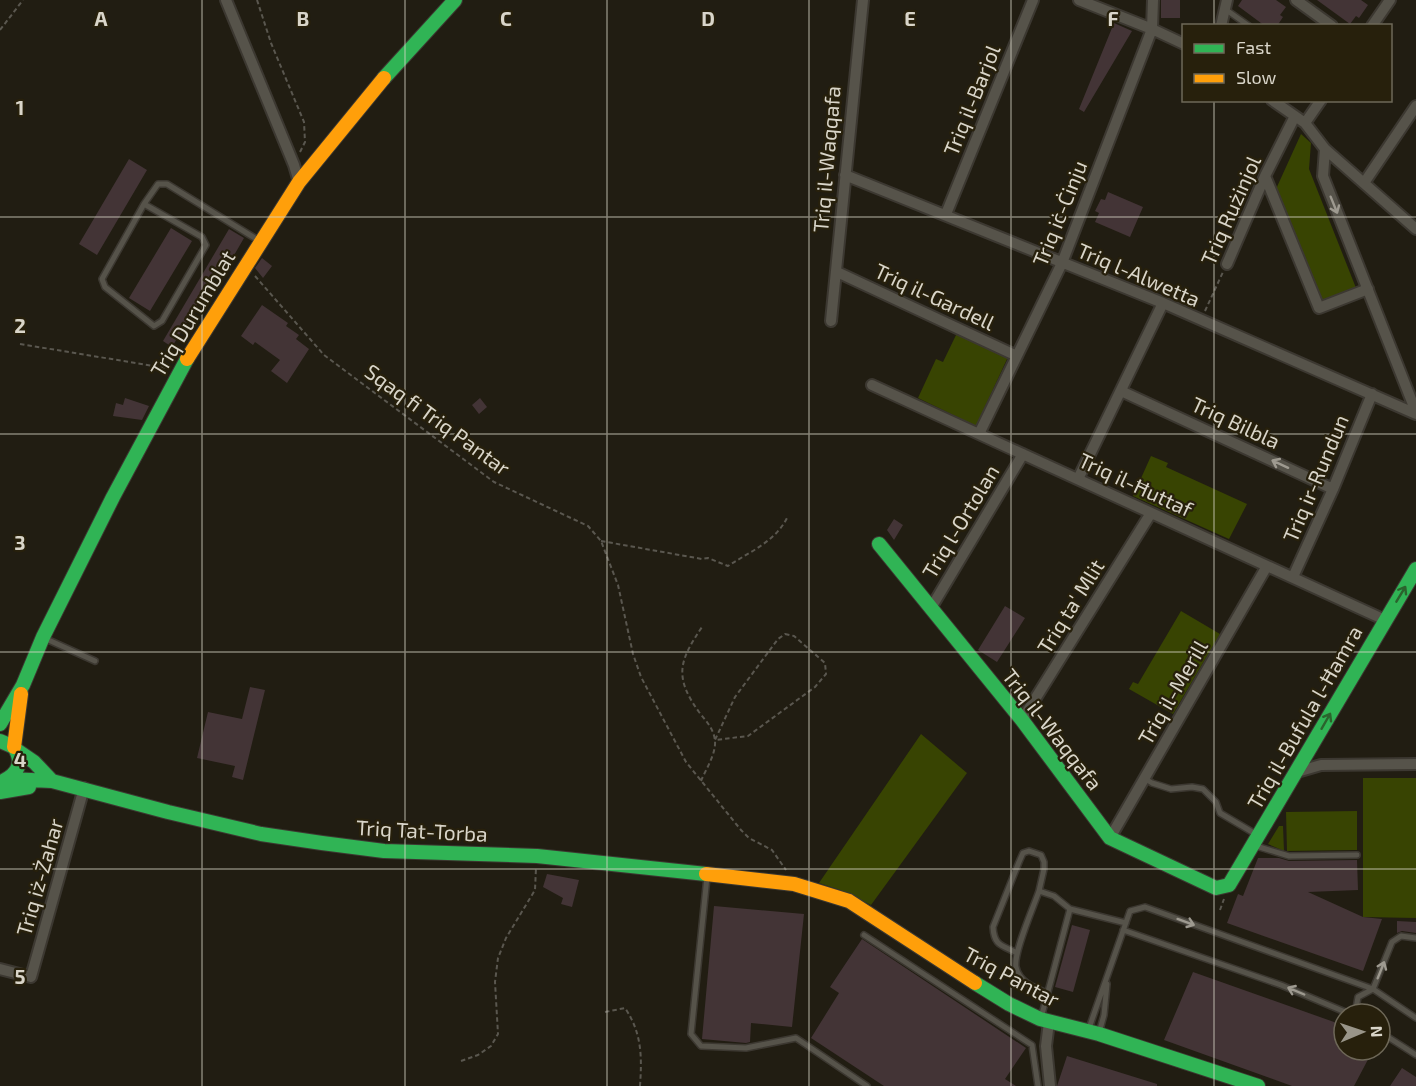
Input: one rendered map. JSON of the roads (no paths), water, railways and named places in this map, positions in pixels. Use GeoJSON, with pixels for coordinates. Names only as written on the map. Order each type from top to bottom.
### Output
{"type":"FeatureCollection","features":[{"type":"Feature","properties":{"kind":"street"},"geometry":{"type":"LineString","coordinates":[[226,0],[299,182]]}},
{"type":"Feature","properties":{"kind":"street","name":"Triq Durumblat"},"geometry":{"type":"LineString","coordinates":[[0,724],[23,685],[43,637],[113,497],[181,370],[260,241],[299,182],[373,90],[454,0]]}},
{"type":"Feature","properties":{"kind":"street","name":"Triq il-Waqqafa"},"geometry":{"type":"LineString","coordinates":[[831,321],[863,0]]}},
{"type":"Feature","properties":{"kind":"street","name":"Triq il-Barjol"},"geometry":{"type":"LineString","coordinates":[[946,214],[1033,0]]}},
{"type":"Feature","properties":{"kind":"street"},"geometry":{"type":"LineString","coordinates":[[1079,0],[1182,43]]}},
{"type":"Feature","properties":{"kind":"street","name":"Triq iċ-Ċinju"},"geometry":{"type":"LineString","coordinates":[[979,434],[1062,263],[1152,29],[1153,0]]}},
{"type":"Feature","properties":{"kind":"street"},"geometry":{"type":"LineString","coordinates":[[1296,0],[1329,24]]}},
{"type":"Feature","properties":{"kind":"street"},"geometry":{"type":"LineString","coordinates":[[1373,24],[1388,1]]}},
{"type":"Feature","properties":{"kind":"street"},"geometry":{"type":"LineString","coordinates":[[1221,24],[1226,4]]}},
{"type":"Feature","properties":{"kind":"street"},"geometry":{"type":"LineString","coordinates":[[1275,102],[1305,123],[1324,149],[1416,229]]}},
{"type":"Feature","properties":{"kind":"street"},"geometry":{"type":"LineString","coordinates":[[1305,123],[1320,102]]}},
{"type":"Feature","properties":{"kind":"street"},"geometry":{"type":"LineString","coordinates":[[1364,183],[1416,106]]}},
{"type":"Feature","properties":{"kind":"street","name":"Triq Rużinjol"},"geometry":{"type":"LineString","coordinates":[[1227,264],[1265,176],[1295,116]]}},
{"type":"Feature","properties":{"kind":"street"},"geometry":{"type":"LineString","coordinates":[[1324,149],[1323,177],[1416,413]]}},
{"type":"Feature","properties":{"kind":"street","name":"Triq l-Alwetta"},"geometry":{"type":"LineString","coordinates":[[845,175],[1162,303],[1416,413]]}},
{"type":"Feature","properties":{"kind":"street"},"geometry":{"type":"LineString","coordinates":[[1265,176],[1319,308],[1368,289]]}},
{"type":"Feature","properties":{"kind":"street","name":"Triq il-Gardell"},"geometry":{"type":"LineString","coordinates":[[837,272],[1017,356]]}},
{"type":"Feature","properties":{"kind":"street"},"geometry":{"type":"LineString","coordinates":[[1078,479],[1162,303]]}},
{"type":"Feature","properties":{"kind":"street","name":"Triq il-Ħuttaf"},"geometry":{"type":"LineString","coordinates":[[872,385],[1385,620]]}},
{"type":"Feature","properties":{"kind":"street","name":"Triq Bilbla"},"geometry":{"type":"LineString","coordinates":[[1121,391],[1333,489]]}},
{"type":"Feature","properties":{"kind":"street","name":"Triq ir-Rundun"},"geometry":{"type":"LineString","coordinates":[[1293,577],[1333,489],[1372,394]]}},
{"type":"Feature","properties":{"kind":"street","name":"Triq l-Ortolan"},"geometry":{"type":"LineString","coordinates":[[931,608],[1023,454]]}},
{"type":"Feature","properties":{"kind":"street","name":"Triq ta' Mlit"},"geometry":{"type":"LineString","coordinates":[[1022,720],[1151,513]]}},
{"type":"Feature","properties":{"kind":"street","name":"Triq il-Waqqafa"},"geometry":{"type":"LineString","coordinates":[[879,544],[1022,720],[1110,838],[1216,888],[1229,885]]}},
{"type":"Feature","properties":{"kind":"street","name":"Triq il-Merill"},"geometry":{"type":"LineString","coordinates":[[1110,838],[1267,566]]}},
{"type":"Feature","properties":{"kind":"street","name":"Triq il-Bufula l-Ħamra"},"geometry":{"type":"LineString","coordinates":[[1229,885],[1416,569]]}},
{"type":"Feature","properties":{"kind":"street","name":"Triq Durumblat"},"geometry":{"type":"LineString","coordinates":[[5,780],[18,769],[20,763],[16,749],[23,685]]}},
{"type":"Feature","properties":{"kind":"street"},"geometry":{"type":"LineString","coordinates":[[0,741],[10,743],[59,782]]}},
{"type":"Feature","properties":{"kind":"street"},"geometry":{"type":"LineString","coordinates":[[1311,747],[1321,765]]}},
{"type":"Feature","properties":{"kind":"street"},"geometry":{"type":"LineString","coordinates":[[1297,771],[1321,765],[1416,764]]}},
{"type":"Feature","properties":{"kind":"street","name":"Triq Tat-Torba"},"geometry":{"type":"LineString","coordinates":[[5,780],[59,782],[168,812],[261,834],[312,842],[384,851],[537,856],[795,884]]}},
{"type":"Feature","properties":{"kind":"street"},"geometry":{"type":"LineString","coordinates":[[0,792],[59,782]]}},
{"type":"Feature","properties":{"kind":"street","name":"Triq iż-Żahar"},"geometry":{"type":"LineString","coordinates":[[0,969],[31,977],[84,788]]}},
{"type":"Feature","properties":{"kind":"street","name":"Triq Pantar"},"geometry":{"type":"LineString","coordinates":[[795,884],[849,901],[1009,1004],[1045,1021],[1093,1033],[1258,1086]]}},
{"type":"Feature","properties":{"kind":"street"},"geometry":{"type":"LineString","coordinates":[[1045,1021],[1050,1086]]}},
{"type":"Feature","properties":{"kind":"lane"},"geometry":{"type":"LineString","coordinates":[[1226,4],[1247,24]]}},
{"type":"Feature","properties":{"kind":"lane"},"geometry":{"type":"LineString","coordinates":[[144,204],[202,237],[206,245],[162,321],[159,325],[154,326],[105,287],[102,279],[144,204],[158,184],[166,184],[260,241]]}},
{"type":"Feature","properties":{"kind":"lane"},"geometry":{"type":"LineString","coordinates":[[43,637],[95,661]]}},
{"type":"Feature","properties":{"kind":"lane"},"geometry":{"type":"LineString","coordinates":[[1144,778],[1171,789],[1192,787],[1203,789],[1216,802],[1220,813],[1257,841],[1289,856],[1357,855]]}},
{"type":"Feature","properties":{"kind":"lane"},"geometry":{"type":"LineString","coordinates":[[1017,953],[997,943],[993,936],[993,927],[1018,861],[1023,853],[1029,851],[1041,855],[1044,862],[1039,891],[1017,953],[1016,967],[1027,985],[1047,993]]}},
{"type":"Feature","properties":{"kind":"lane"},"geometry":{"type":"LineString","coordinates":[[707,875],[691,1034],[701,1046],[746,1048],[796,1038],[867,1086]]}},
{"type":"Feature","properties":{"kind":"lane"},"geometry":{"type":"LineString","coordinates":[[1039,891],[1054,896],[1070,909],[1126,923]]}},
{"type":"Feature","properties":{"kind":"lane"},"geometry":{"type":"LineString","coordinates":[[1093,1033],[1108,976],[1130,911],[1145,907],[1373,989],[1416,1018]]}},
{"type":"Feature","properties":{"kind":"lane"},"geometry":{"type":"LineString","coordinates":[[1045,1021],[1047,993],[1070,909]]}},
{"type":"Feature","properties":{"kind":"lane"},"geometry":{"type":"LineString","coordinates":[[1123,930],[1281,985],[1332,1006]]}},
{"type":"Feature","properties":{"kind":"lane"},"geometry":{"type":"LineString","coordinates":[[864,935],[1032,1045],[1046,1046]]}},
{"type":"Feature","properties":{"kind":"lane"},"geometry":{"type":"LineString","coordinates":[[1357,1002],[1358,997],[1373,989],[1392,942],[1401,936],[1416,938]]}},
{"type":"Feature","properties":{"kind":"lane"},"geometry":{"type":"LineString","coordinates":[[1093,1033],[1104,1015],[1108,976]]}},
{"type":"Feature","properties":{"kind":"lane"},"geometry":{"type":"LineString","coordinates":[[1392,1040],[1416,1055]]}},
{"type":"Feature","properties":{"kind":"lane"},"geometry":{"type":"LineString","coordinates":[[1032,1045],[1038,1086]]}}]}
